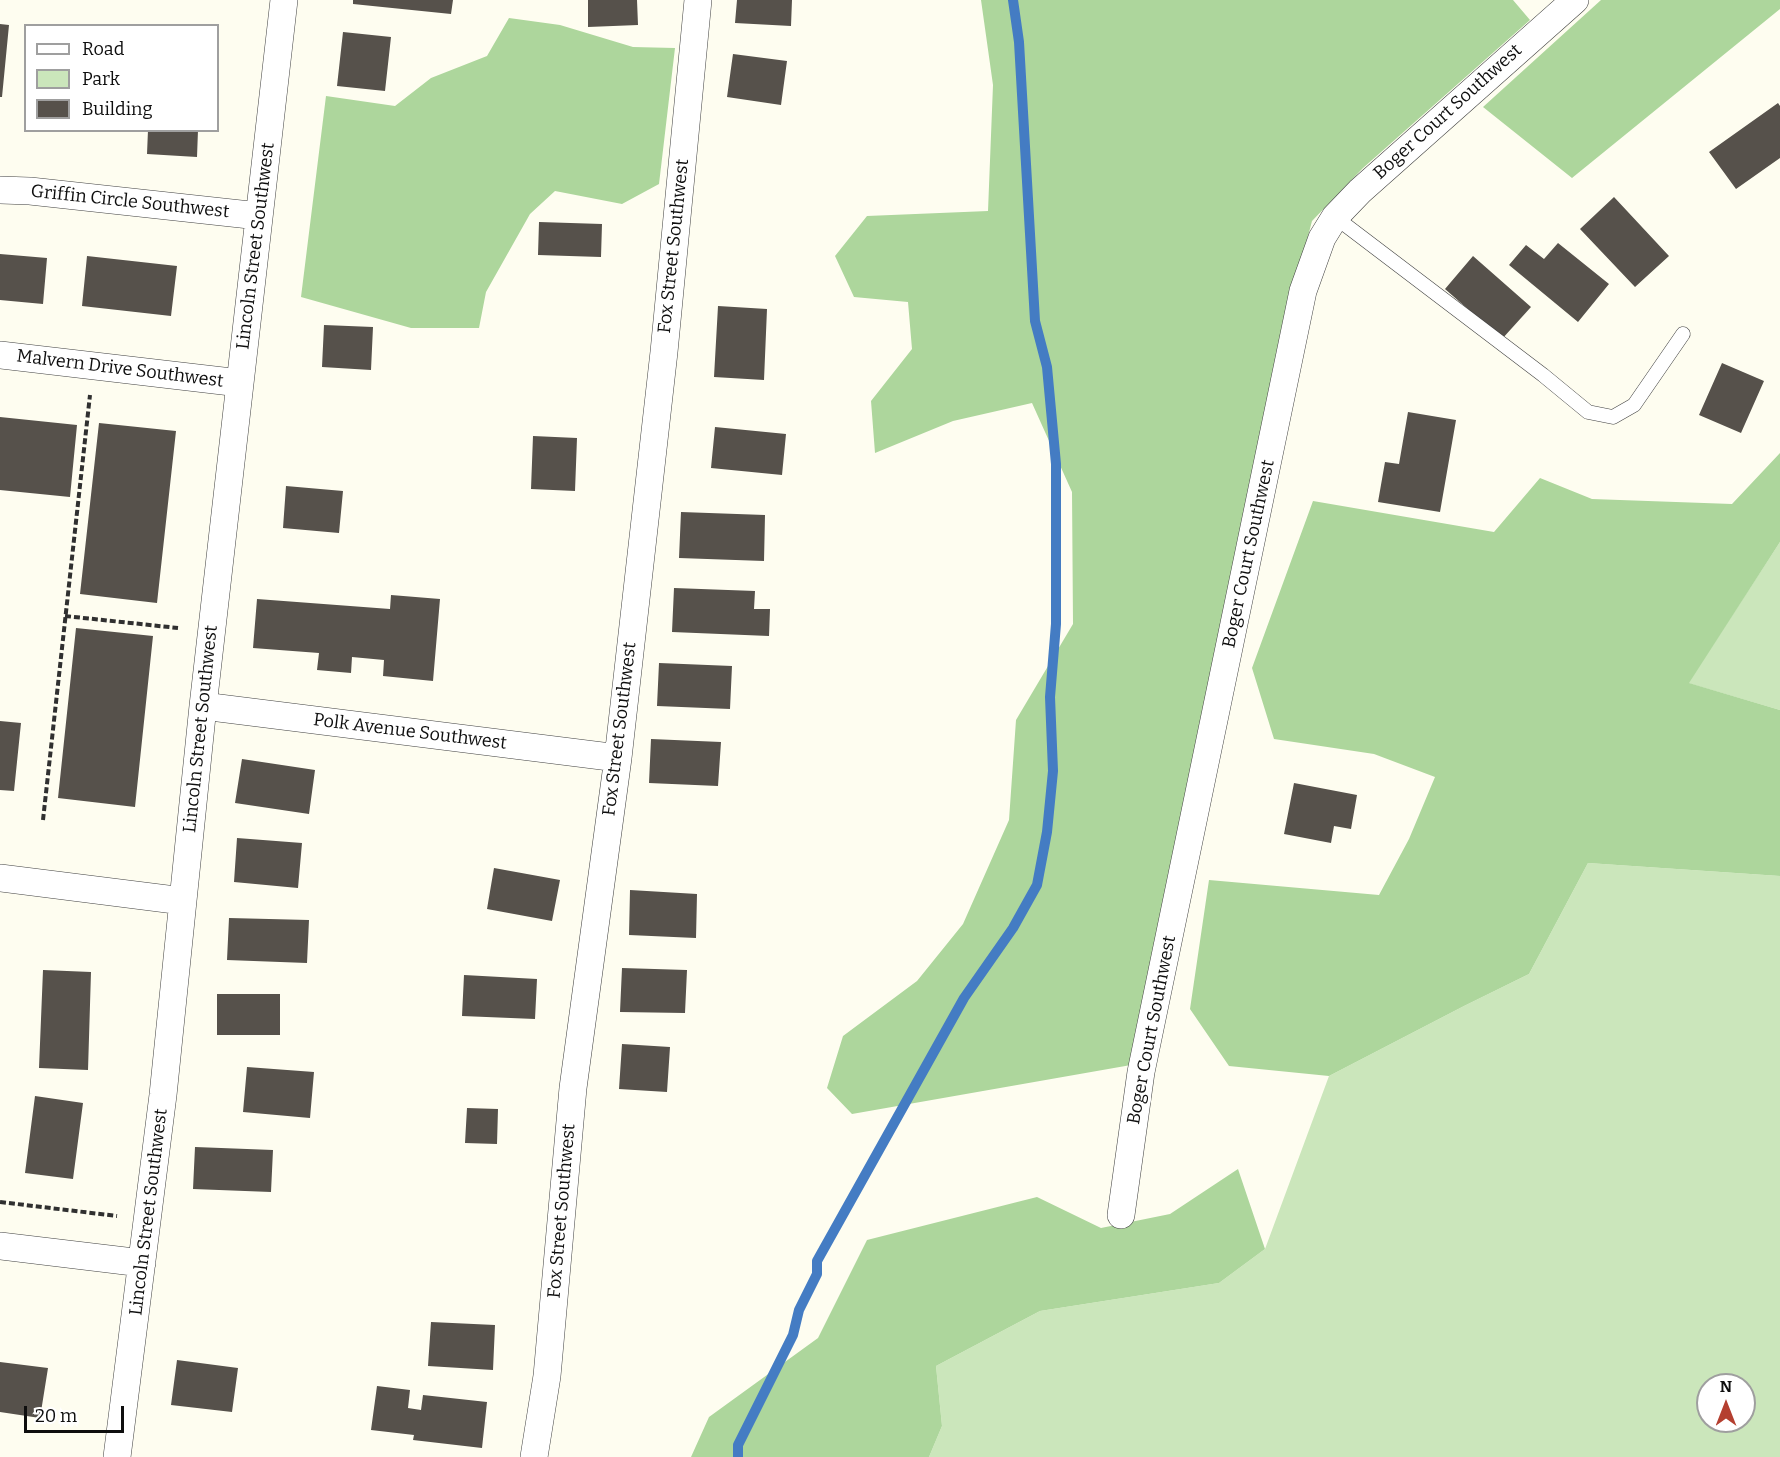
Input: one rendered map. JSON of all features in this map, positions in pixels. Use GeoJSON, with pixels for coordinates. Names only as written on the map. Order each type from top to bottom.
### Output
{"type":"FeatureCollection","features":[{"type":"Feature","properties":{"kind":"street","name":"Lincoln Street Southwest"},"geometry":{"type":"LineString","coordinates":[[117,1457],[164,1095],[203,706],[284,0]]}},
{"type":"Feature","properties":{"kind":"street","name":"Fox Street Southwest"},"geometry":{"type":"LineString","coordinates":[[534,1457],[547,1376],[573,1088],[618,758],[664,352],[698,0]]}},
{"type":"Feature","properties":{"kind":"street","name":"Boger Court Southwest"},"geometry":{"type":"LineString","coordinates":[[1121,1215],[1141,1072],[1303,291],[1322,238],[1335,217],[1360,191],[1558,5]]}},
{"type":"Feature","properties":{"kind":"street","name":"Griffin Circle Southwest"},"geometry":{"type":"LineString","coordinates":[[0,190],[30,191],[259,216]]}},
{"type":"Feature","properties":{"kind":"street","name":"Malvern Drive Southwest"},"geometry":{"type":"LineString","coordinates":[[0,355],[240,383]]}},
{"type":"Feature","properties":{"kind":"street","name":"Polk Avenue Southwest"},"geometry":{"type":"LineString","coordinates":[[203,706],[618,758]]}},
{"type":"Feature","properties":{"kind":"street"},"geometry":{"type":"LineString","coordinates":[[0,878],[183,901]]}},
{"type":"Feature","properties":{"kind":"street"},"geometry":{"type":"LineString","coordinates":[[0,1246],[142,1263]]}},
{"type":"Feature","properties":{"kind":"lane"},"geometry":{"type":"LineString","coordinates":[[1335,217],[1543,375],[1588,412],[1614,417],[1634,405],[1683,334]]}},
{"type":"Feature","properties":{"kind":"path"},"geometry":{"type":"LineString","coordinates":[[42,820],[90,394]]}},
{"type":"Feature","properties":{"kind":"path"},"geometry":{"type":"LineString","coordinates":[[65,616],[178,628]]}},
{"type":"Feature","properties":{"kind":"path"},"geometry":{"type":"LineString","coordinates":[[0,1202],[147,1220]]}},
{"type":"Feature","properties":{"kind":"green space"},"geometry":{"type":"Polygon","coordinates":[[[981,0],[1513,0],[1530,20],[1363,168],[1312,221],[1285,324],[1131,1065],[852,1114],[827,1088],[843,1036],[917,981],[963,924],[1009,820],[1016,720],[1073,624],[1072,492],[1032,403],[953,421],[875,453],[871,401],[912,349],[908,302],[854,297],[835,256],[867,216],[988,211],[993,85],[981,0]]]}},
{"type":"Feature","properties":{"kind":"green space"},"geometry":{"type":"Polygon","coordinates":[[[1601,0],[1780,0],[1780,9],[1572,178],[1483,107],[1601,0]]]}},
{"type":"Feature","properties":{"kind":"green space"},"geometry":{"type":"Polygon","coordinates":[[[509,18],[560,25],[633,47],[675,48],[659,184],[622,204],[555,191],[530,214],[486,292],[479,328],[411,328],[301,297],[326,96],[395,106],[431,78],[487,56],[509,18]]]}},
{"type":"Feature","properties":{"kind":"green space"},"geometry":{"type":"Polygon","coordinates":[[[1780,453],[1780,542],[1689,683],[1780,710],[1780,876],[1588,863],[1529,974],[1329,1076],[1229,1066],[1190,1009],[1209,880],[1379,895],[1409,839],[1435,777],[1374,754],[1274,739],[1252,668],[1313,501],[1494,532],[1540,478],[1592,499],[1732,504],[1780,453]]]}},
{"type":"Feature","properties":{"kind":"green space"},"geometry":{"type":"Polygon","coordinates":[[[1780,542],[1780,710],[1688,683],[1780,542]]]}},
{"type":"Feature","properties":{"kind":"green space"},"geometry":{"type":"Polygon","coordinates":[[[1588,863],[1780,876],[1780,1457],[929,1457],[942,1426],[936,1366],[1040,1311],[1219,1283],[1265,1249],[1329,1076],[1529,974],[1588,863]]]}},
{"type":"Feature","properties":{"kind":"green space"},"geometry":{"type":"Polygon","coordinates":[[[1238,1169],[1265,1249],[1219,1283],[1040,1311],[936,1366],[942,1426],[929,1457],[691,1457],[709,1417],[818,1338],[867,1240],[1037,1197],[1101,1228],[1170,1214],[1238,1169]]]}},
{"type":"Feature","properties":{"kind":"building"},"geometry":{"type":"Polygon","coordinates":[[[353,0],[453,0],[451,14],[353,4],[353,0]]]}},
{"type":"Feature","properties":{"kind":"building"},"geometry":{"type":"Polygon","coordinates":[[[588,0],[637,0],[638,25],[588,27],[588,0]]]}},
{"type":"Feature","properties":{"kind":"building"},"geometry":{"type":"Polygon","coordinates":[[[737,0],[792,0],[791,26],[735,23],[737,0]]]}},
{"type":"Feature","properties":{"kind":"building"},"geometry":{"type":"Polygon","coordinates":[[[0,24],[9,25],[2,97],[0,97],[0,24]]]}},
{"type":"Feature","properties":{"kind":"building"},"geometry":{"type":"Polygon","coordinates":[[[343,32],[391,37],[385,91],[337,86],[343,32]]]}},
{"type":"Feature","properties":{"kind":"building"},"geometry":{"type":"Polygon","coordinates":[[[733,54],[787,61],[781,105],[727,97],[733,54]]]}},
{"type":"Feature","properties":{"kind":"building"},"geometry":{"type":"Polygon","coordinates":[[[1778,103],[1780,106],[1780,158],[1736,189],[1709,152],[1778,103]]]}},
{"type":"Feature","properties":{"kind":"building"},"geometry":{"type":"Polygon","coordinates":[[[148,132],[198,132],[197,157],[147,154],[148,132]]]}},
{"type":"Feature","properties":{"kind":"building"},"geometry":{"type":"Polygon","coordinates":[[[1614,197],[1669,256],[1635,287],[1580,229],[1614,197]]]}},
{"type":"Feature","properties":{"kind":"building"},"geometry":{"type":"Polygon","coordinates":[[[539,222],[602,224],[601,257],[538,255],[539,222]]]}},
{"type":"Feature","properties":{"kind":"building"},"geometry":{"type":"Polygon","coordinates":[[[1558,243],[1609,284],[1578,322],[1509,265],[1526,245],[1544,259],[1558,243]]]}},
{"type":"Feature","properties":{"kind":"building"},"geometry":{"type":"Polygon","coordinates":[[[0,254],[47,258],[43,304],[0,300],[0,254]]]}},
{"type":"Feature","properties":{"kind":"building"},"geometry":{"type":"Polygon","coordinates":[[[87,256],[177,266],[171,316],[82,306],[87,256]]]}},
{"type":"Feature","properties":{"kind":"building"},"geometry":{"type":"Polygon","coordinates":[[[1473,256],[1531,307],[1502,339],[1445,289],[1473,256]]]}},
{"type":"Feature","properties":{"kind":"building"},"geometry":{"type":"Polygon","coordinates":[[[718,306],[767,309],[764,380],[714,377],[718,306]]]}},
{"type":"Feature","properties":{"kind":"building"},"geometry":{"type":"Polygon","coordinates":[[[324,325],[373,327],[371,370],[322,367],[324,325]]]}},
{"type":"Feature","properties":{"kind":"building"},"geometry":{"type":"Polygon","coordinates":[[[1722,363],[1764,381],[1741,433],[1699,415],[1722,363]]]}},
{"type":"Feature","properties":{"kind":"building"},"geometry":{"type":"Polygon","coordinates":[[[1408,412],[1456,420],[1440,512],[1378,502],[1385,462],[1399,464],[1408,412]]]}},
{"type":"Feature","properties":{"kind":"building"},"geometry":{"type":"Polygon","coordinates":[[[0,417],[77,425],[70,497],[0,490],[0,417]]]}},
{"type":"Feature","properties":{"kind":"building"},"geometry":{"type":"Polygon","coordinates":[[[99,423],[176,431],[157,603],[80,594],[99,423]]]}},
{"type":"Feature","properties":{"kind":"building"},"geometry":{"type":"Polygon","coordinates":[[[715,427],[786,434],[782,475],[711,468],[715,427]]]}},
{"type":"Feature","properties":{"kind":"building"},"geometry":{"type":"Polygon","coordinates":[[[533,436],[577,438],[575,491],[531,489],[533,436]]]}},
{"type":"Feature","properties":{"kind":"building"},"geometry":{"type":"Polygon","coordinates":[[[286,486],[343,491],[339,533],[283,528],[286,486]]]}},
{"type":"Feature","properties":{"kind":"building"},"geometry":{"type":"Polygon","coordinates":[[[681,512],[765,515],[764,561],[679,558],[681,512]]]}},
{"type":"Feature","properties":{"kind":"building"},"geometry":{"type":"Polygon","coordinates":[[[674,588],[755,591],[754,609],[770,609],[769,636],[672,632],[674,588]]]}},
{"type":"Feature","properties":{"kind":"building"},"geometry":{"type":"Polygon","coordinates":[[[391,595],[440,599],[433,681],[383,676],[384,660],[352,657],[351,673],[317,670],[319,653],[253,648],[257,599],[390,609],[391,595]]]}},
{"type":"Feature","properties":{"kind":"building"},"geometry":{"type":"Polygon","coordinates":[[[76,628],[153,636],[135,807],[58,798],[76,628]]]}},
{"type":"Feature","properties":{"kind":"building"},"geometry":{"type":"Polygon","coordinates":[[[659,663],[732,666],[730,709],[657,706],[659,663]]]}},
{"type":"Feature","properties":{"kind":"building"},"geometry":{"type":"Polygon","coordinates":[[[0,721],[21,723],[14,791],[0,790],[0,721]]]}},
{"type":"Feature","properties":{"kind":"building"},"geometry":{"type":"Polygon","coordinates":[[[651,739],[721,742],[718,786],[649,783],[651,739]]]}},
{"type":"Feature","properties":{"kind":"building"},"geometry":{"type":"Polygon","coordinates":[[[242,759],[315,770],[309,814],[235,803],[242,759]]]}},
{"type":"Feature","properties":{"kind":"building"},"geometry":{"type":"Polygon","coordinates":[[[1294,783],[1357,795],[1351,829],[1334,826],[1331,843],[1284,834],[1294,783]]]}},
{"type":"Feature","properties":{"kind":"building"},"geometry":{"type":"Polygon","coordinates":[[[237,838],[302,843],[298,888],[234,882],[237,838]]]}},
{"type":"Feature","properties":{"kind":"building"},"geometry":{"type":"Polygon","coordinates":[[[494,868],[560,880],[552,921],[487,909],[494,868]]]}},
{"type":"Feature","properties":{"kind":"building"},"geometry":{"type":"Polygon","coordinates":[[[630,890],[697,894],[696,938],[629,935],[630,890]]]}},
{"type":"Feature","properties":{"kind":"building"},"geometry":{"type":"Polygon","coordinates":[[[229,918],[309,920],[307,963],[227,960],[229,918]]]}},
{"type":"Feature","properties":{"kind":"building"},"geometry":{"type":"Polygon","coordinates":[[[622,968],[687,970],[685,1013],[620,1012],[622,968]]]}},
{"type":"Feature","properties":{"kind":"building"},"geometry":{"type":"Polygon","coordinates":[[[43,970],[91,972],[88,1070],[39,1068],[43,970]]]}},
{"type":"Feature","properties":{"kind":"building"},"geometry":{"type":"Polygon","coordinates":[[[464,975],[537,979],[535,1019],[462,1016],[464,975]]]}},
{"type":"Feature","properties":{"kind":"building"},"geometry":{"type":"Polygon","coordinates":[[[217,994],[280,994],[280,1035],[217,1035],[217,994]]]}},
{"type":"Feature","properties":{"kind":"building"},"geometry":{"type":"Polygon","coordinates":[[[622,1044],[670,1047],[667,1092],[619,1089],[622,1044]]]}},
{"type":"Feature","properties":{"kind":"building"},"geometry":{"type":"Polygon","coordinates":[[[247,1067],[314,1072],[310,1118],[243,1112],[247,1067]]]}},
{"type":"Feature","properties":{"kind":"building"},"geometry":{"type":"Polygon","coordinates":[[[35,1096],[83,1103],[73,1179],[25,1173],[35,1096]]]}},
{"type":"Feature","properties":{"kind":"building"},"geometry":{"type":"Polygon","coordinates":[[[467,1108],[498,1109],[497,1144],[465,1143],[467,1108]]]}},
{"type":"Feature","properties":{"kind":"building"},"geometry":{"type":"Polygon","coordinates":[[[195,1147],[273,1150],[271,1192],[193,1189],[195,1147]]]}},
{"type":"Feature","properties":{"kind":"building"},"geometry":{"type":"Polygon","coordinates":[[[431,1322],[495,1325],[493,1370],[428,1366],[431,1322]]]}},
{"type":"Feature","properties":{"kind":"building"},"geometry":{"type":"Polygon","coordinates":[[[177,1360],[238,1368],[232,1412],[171,1405],[177,1360]]]}},
{"type":"Feature","properties":{"kind":"building"},"geometry":{"type":"Polygon","coordinates":[[[0,1362],[48,1368],[40,1418],[0,1412],[0,1362]]]}},
{"type":"Feature","properties":{"kind":"building"},"geometry":{"type":"Polygon","coordinates":[[[377,1386],[410,1390],[408,1408],[421,1410],[423,1395],[487,1402],[482,1448],[413,1440],[414,1435],[371,1430],[377,1386]]]}},
{"type":"Feature","properties":{"kind":"waterway"},"geometry":{"type":"LineString","coordinates":[[738,1457],[738,1445],[793,1335],[799,1310],[817,1274],[817,1261],[964,998],[1013,928],[1037,885],[1047,832],[1053,771],[1050,697],[1056,624],[1056,464],[1047,367],[1035,321],[1019,42],[1013,0]]}}]}
